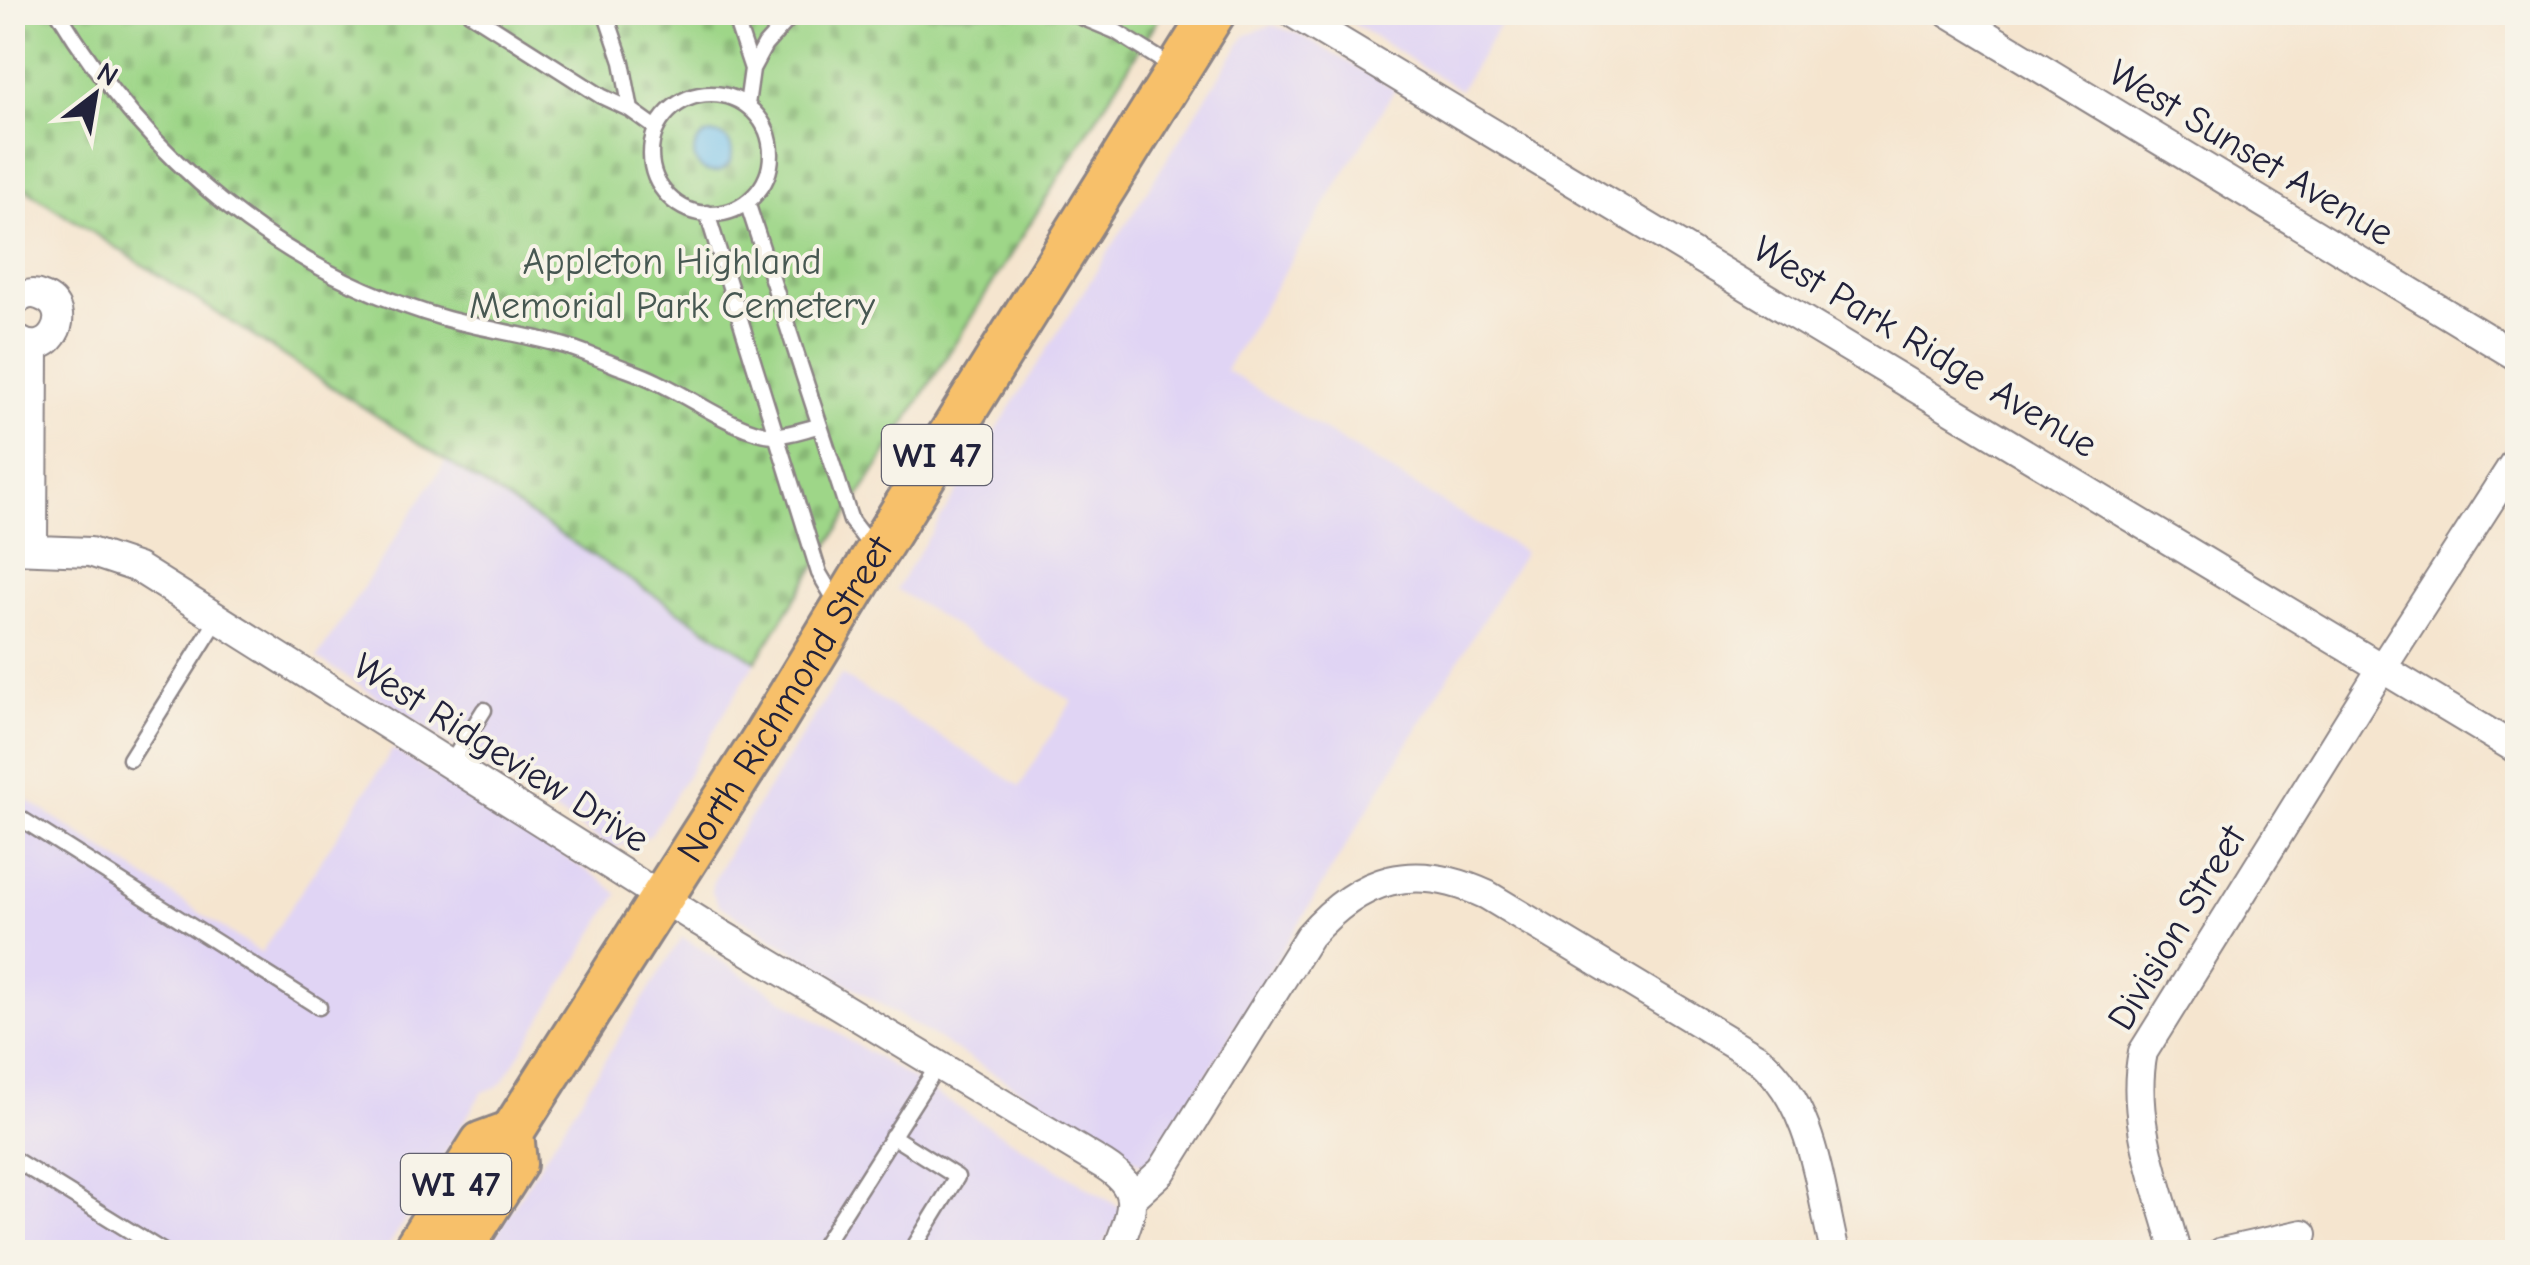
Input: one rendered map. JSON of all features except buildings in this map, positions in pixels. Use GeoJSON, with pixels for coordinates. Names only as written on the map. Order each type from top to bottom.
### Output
{"type":"FeatureCollection","features":[{"type":"Feature","properties":{"kind":"main road","name":"North Richmond Street"},"geometry":{"type":"LineString","coordinates":[[459,1252],[515,1164],[512,1132],[1214,12]]}},
{"type":"Feature","properties":{"kind":"main road","name":"North Richmond Street"},"geometry":{"type":"LineString","coordinates":[[414,1252],[482,1142],[512,1132]]}},
{"type":"Feature","properties":{"kind":"street","name":"West Park Ridge Avenue"},"geometry":{"type":"LineString","coordinates":[[1291,12],[2518,750]]}},
{"type":"Feature","properties":{"kind":"street","name":"West Sunset Avenue"},"geometry":{"type":"LineString","coordinates":[[1948,12],[2518,357]]}},
{"type":"Feature","properties":{"kind":"street"},"geometry":{"type":"LineString","coordinates":[[12,304],[34,294],[50,300],[58,316],[56,333],[42,344],[23,341],[23,548]]}},
{"type":"Feature","properties":{"kind":"street","name":"Division Street"},"geometry":{"type":"LineString","coordinates":[[2176,1252],[2142,1124],[2138,1095],[2144,1052],[2518,457]]}},
{"type":"Feature","properties":{"kind":"street","name":"West Ridgeview Drive"},"geometry":{"type":"LineString","coordinates":[[23,548],[90,552],[138,568],[662,898],[1114,1172],[1132,1198]]}},
{"type":"Feature","properties":{"kind":"street"},"geometry":{"type":"LineString","coordinates":[[1116,1252],[1130,1218],[1132,1198],[1162,1171],[1309,936],[1332,910],[1360,890],[1382,882],[1428,876],[1487,895],[1759,1059],[1774,1072],[1790,1092],[1800,1114],[1835,1252]]}},
{"type":"Feature","properties":{"kind":"street"},"geometry":{"type":"LineString","coordinates":[[2222,1252],[2303,1234]]}},
{"type":"Feature","properties":{"kind":"lane"},"geometry":{"type":"LineString","coordinates":[[58,12],[116,100],[195,181],[308,261],[361,288],[446,319],[560,344],[655,380],[748,428],[776,436],[818,426]]}},
{"type":"Feature","properties":{"kind":"lane"},"geometry":{"type":"LineString","coordinates":[[469,12],[656,128]]}},
{"type":"Feature","properties":{"kind":"lane"},"geometry":{"type":"LineString","coordinates":[[606,12],[622,62],[630,110]]}},
{"type":"Feature","properties":{"kind":"lane"},"geometry":{"type":"LineString","coordinates":[[733,12],[752,70]]}},
{"type":"Feature","properties":{"kind":"lane"},"geometry":{"type":"LineString","coordinates":[[747,105],[752,70],[765,45],[795,12]]}},
{"type":"Feature","properties":{"kind":"lane"},"geometry":{"type":"LineString","coordinates":[[1068,12],[1115,31],[1177,70]]}},
{"type":"Feature","properties":{"kind":"lane"},"geometry":{"type":"LineString","coordinates":[[714,93],[747,105],[767,130],[771,162],[767,177],[747,202],[735,209],[707,214],[679,204],[659,184],[651,156],[656,128],[666,113],[696,95],[714,93]]}},
{"type":"Feature","properties":{"kind":"lane"},"geometry":{"type":"LineString","coordinates":[[747,202],[851,521],[876,553]]}},
{"type":"Feature","properties":{"kind":"lane"},"geometry":{"type":"LineString","coordinates":[[707,214],[818,572],[841,610]]}},
{"type":"Feature","properties":{"kind":"lane"},"geometry":{"type":"LineString","coordinates":[[130,760],[219,618]]}},
{"type":"Feature","properties":{"kind":"lane"},"geometry":{"type":"LineString","coordinates":[[450,766],[484,710]]}},
{"type":"Feature","properties":{"kind":"lane"},"geometry":{"type":"LineString","coordinates":[[12,812],[319,1007]]}},
{"type":"Feature","properties":{"kind":"lane"},"geometry":{"type":"LineString","coordinates":[[819,1252],[938,1065]]}},
{"type":"Feature","properties":{"kind":"lane"},"geometry":{"type":"LineString","coordinates":[[892,1136],[957,1178],[911,1252]]}},
{"type":"Feature","properties":{"kind":"lane"},"geometry":{"type":"LineString","coordinates":[[12,1158],[164,1252]]}},
{"type":"Feature","properties":{"kind":"shaded area"},"geometry":{"type":"Polygon","coordinates":[[[1336,13],[1507,13],[1460,90],[1336,13]]]}},
{"type":"Feature","properties":{"kind":"shaded area"},"geometry":{"type":"Polygon","coordinates":[[[1272,25],[1299,34],[1395,89],[1225,370],[1524,552],[1150,1169],[719,905],[712,884],[733,844],[841,675],[1020,786],[1072,701],[896,589],[1241,42],[1247,34],[1272,25]]]}},
{"type":"Feature","properties":{"kind":"shaded area"},"geometry":{"type":"Polygon","coordinates":[[[446,461],[756,661],[650,836],[612,848],[317,658],[446,461]]]}},
{"type":"Feature","properties":{"kind":"shaded area"},"geometry":{"type":"Polygon","coordinates":[[[393,749],[602,880],[618,894],[504,1080],[482,1092],[385,1252],[13,1252],[12,790],[261,953],[393,749]]]}},
{"type":"Feature","properties":{"kind":"shaded area"},"geometry":{"type":"Polygon","coordinates":[[[682,937],[1124,1210],[1098,1252],[485,1252],[682,937]]]}},
{"type":"Feature","properties":{"kind":"green space","name":"Appleton Highland Memorial Park Cemetery"},"geometry":{"type":"Polygon","coordinates":[[[12,13],[1162,13],[756,661],[13,181],[12,13]]]}},
{"type":"Feature","properties":{"kind":"water"},"geometry":{"type":"Polygon","coordinates":[[[713,134],[726,140],[732,153],[726,166],[713,172],[700,166],[694,153],[700,140],[713,134]]]}}]}
